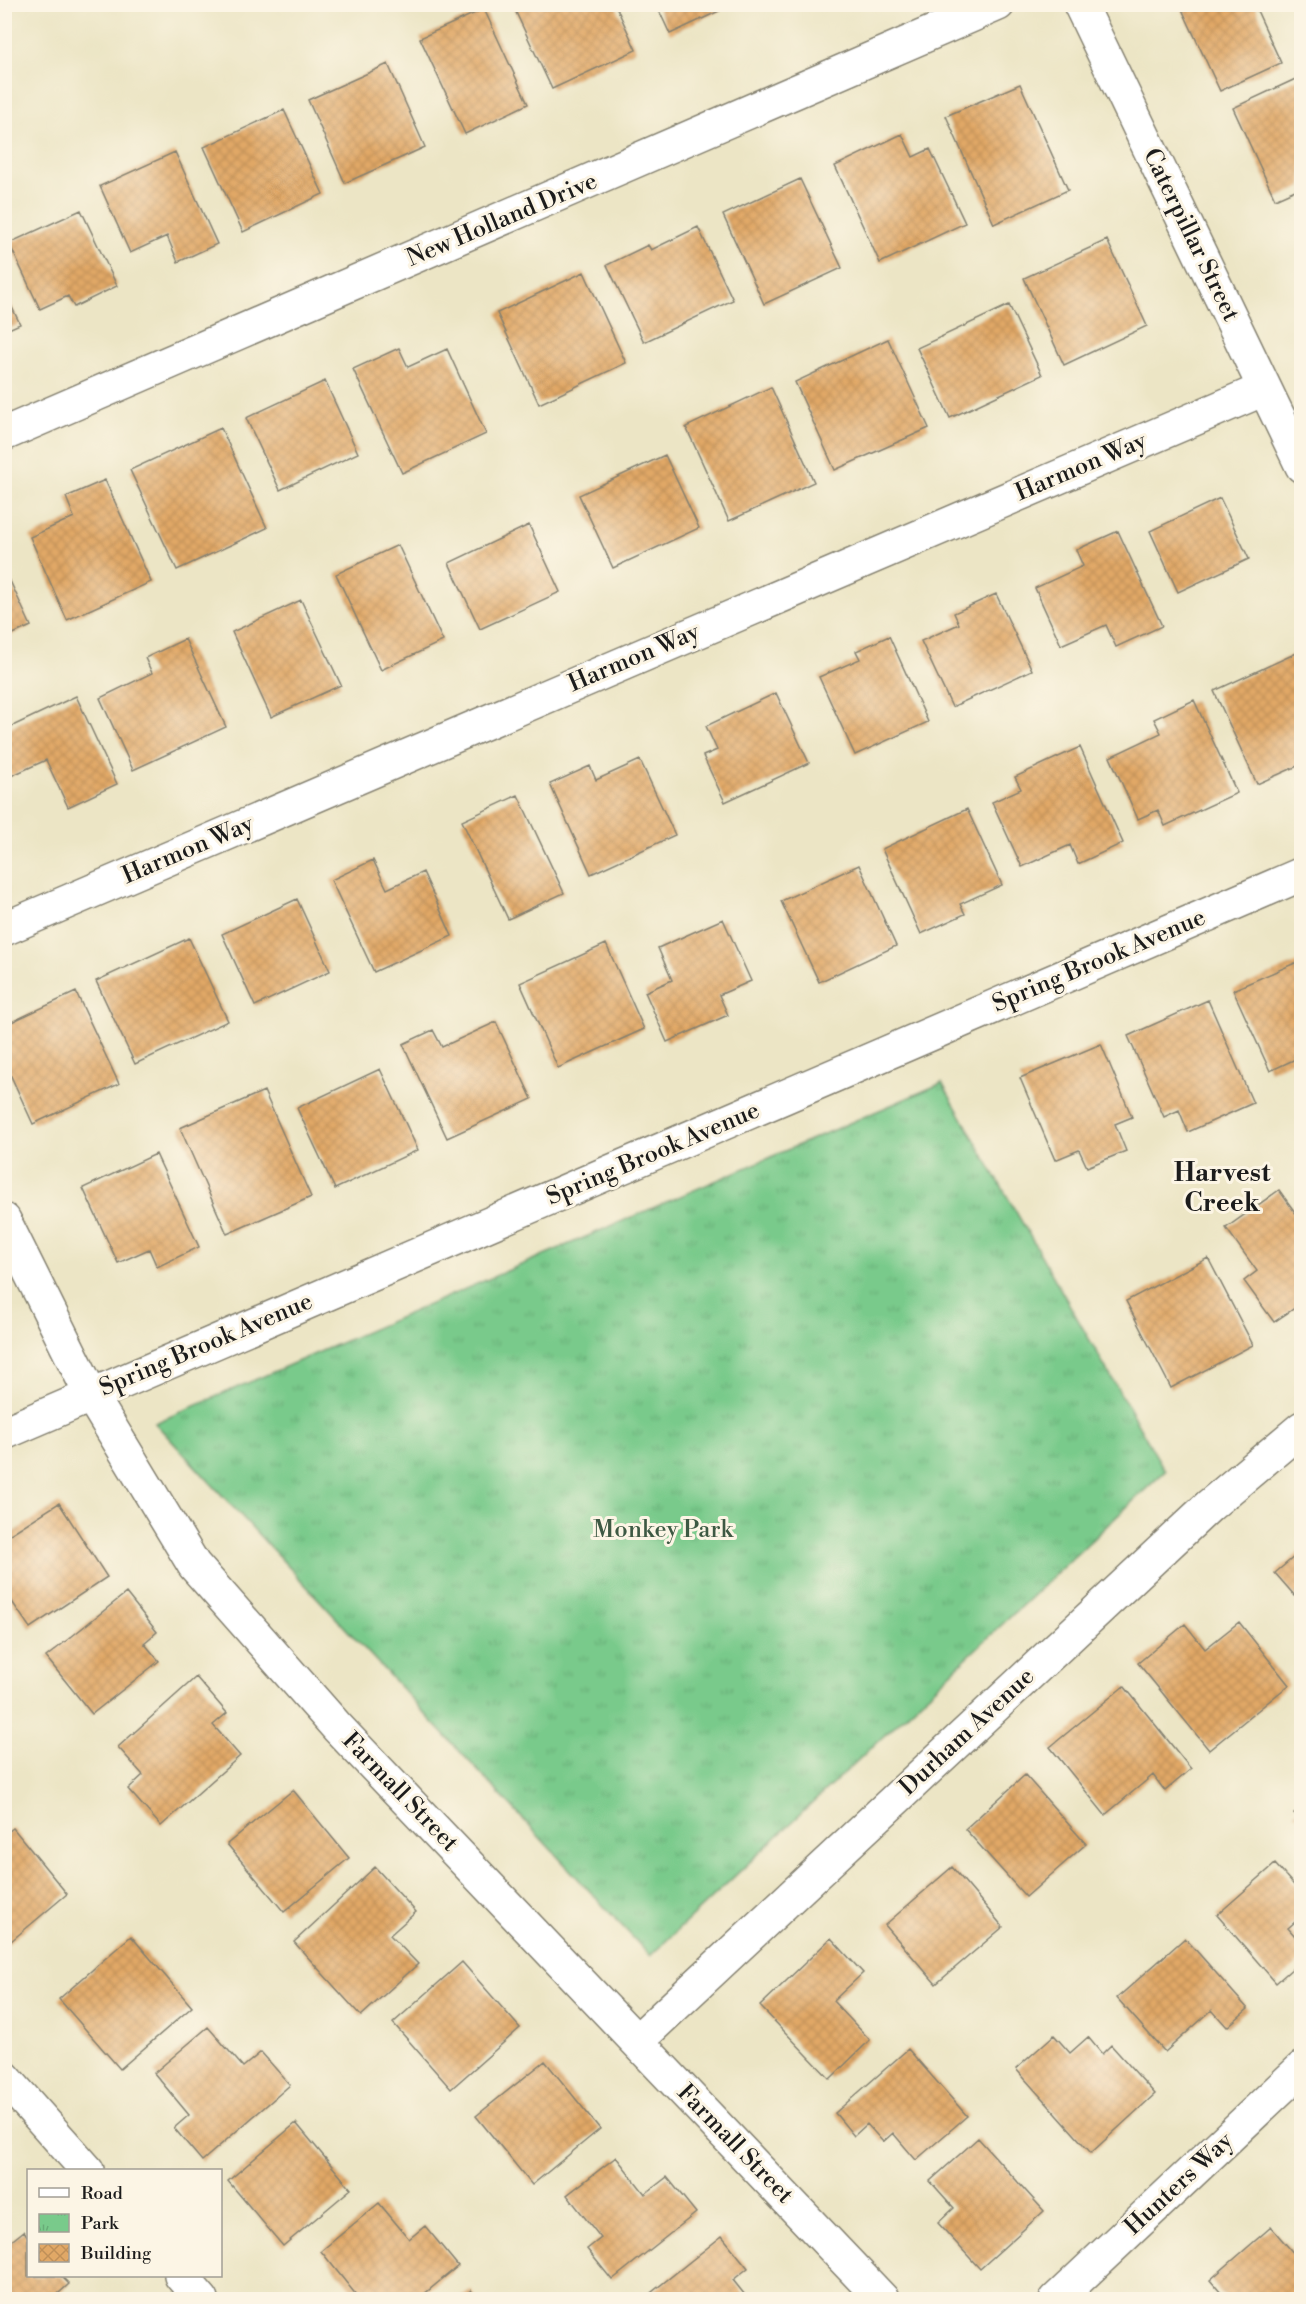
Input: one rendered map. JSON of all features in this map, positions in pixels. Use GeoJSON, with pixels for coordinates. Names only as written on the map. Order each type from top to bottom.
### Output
{"type":"FeatureCollection","features":[{"type":"Feature","properties":{"kind":"street","name":"New Holland Drive"},"geometry":{"type":"LineString","coordinates":[[4,434],[998,4]]}},
{"type":"Feature","properties":{"kind":"street","name":"Caterpillar Street"},"geometry":{"type":"LineString","coordinates":[[1080,4],[1302,466]]}},
{"type":"Feature","properties":{"kind":"street","name":"Harmon Way"},"geometry":{"type":"LineString","coordinates":[[4,929],[1264,389]]}},
{"type":"Feature","properties":{"kind":"street","name":"Spring Brook Avenue"},"geometry":{"type":"LineString","coordinates":[[4,1433],[1302,874]]}},
{"type":"Feature","properties":{"kind":"street","name":"Farmall Street"},"geometry":{"type":"LineString","coordinates":[[4,1220],[91,1395],[194,1565],[338,1728],[883,2300]]}},
{"type":"Feature","properties":{"kind":"street","name":"Durham Avenue"},"geometry":{"type":"LineString","coordinates":[[636,2041],[1209,1506],[1302,1428]]}},
{"type":"Feature","properties":{"kind":"street","name":"Hunters Way"},"geometry":{"type":"LineString","coordinates":[[1056,2300],[1302,2068]]}},
{"type":"Feature","properties":{"kind":"street"},"geometry":{"type":"LineString","coordinates":[[4,2077],[86,2169]]}},
{"type":"Feature","properties":{"kind":"street"},"geometry":{"type":"LineString","coordinates":[[182,2277],[202,2300]]}},
{"type":"Feature","properties":{"kind":"green space","name":"Monkey Park"},"geometry":{"type":"Polygon","coordinates":[[[942,1083],[1165,1471],[650,1956],[155,1423],[942,1083]]]}},
{"type":"Feature","properties":{"kind":"building"},"geometry":{"type":"Polygon","coordinates":[[[516,4],[615,4],[636,50],[552,89],[513,6],[516,4]]]}},
{"type":"Feature","properties":{"kind":"building"},"geometry":{"type":"Polygon","coordinates":[[[656,4],[734,4],[670,34],[656,4]]]}},
{"type":"Feature","properties":{"kind":"building"},"geometry":{"type":"Polygon","coordinates":[[[1186,4],[1254,4],[1281,63],[1220,91],[1181,7],[1186,4]]]}},
{"type":"Feature","properties":{"kind":"building"},"geometry":{"type":"Polygon","coordinates":[[[484,9],[528,104],[465,134],[420,38],[484,9]]]}},
{"type":"Feature","properties":{"kind":"building"},"geometry":{"type":"Polygon","coordinates":[[[388,64],[425,147],[345,183],[308,100],[388,64]]]}},
{"type":"Feature","properties":{"kind":"building"},"geometry":{"type":"Polygon","coordinates":[[[1302,76],[1302,187],[1275,199],[1233,108],[1302,76]]]}},
{"type":"Feature","properties":{"kind":"building"},"geometry":{"type":"Polygon","coordinates":[[[1020,84],[1068,190],[994,224],[946,116],[1020,84]]]}},
{"type":"Feature","properties":{"kind":"building"},"geometry":{"type":"Polygon","coordinates":[[[284,110],[323,194],[243,232],[204,147],[284,110]]]}},
{"type":"Feature","properties":{"kind":"building"},"geometry":{"type":"Polygon","coordinates":[[[902,134],[913,157],[930,149],[965,223],[880,263],[835,166],[902,134]]]}},
{"type":"Feature","properties":{"kind":"building"},"geometry":{"type":"Polygon","coordinates":[[[175,152],[217,244],[178,262],[167,236],[130,253],[100,186],[175,152]]]}},
{"type":"Feature","properties":{"kind":"building"},"geometry":{"type":"Polygon","coordinates":[[[800,179],[842,268],[764,304],[723,215],[800,179]]]}},
{"type":"Feature","properties":{"kind":"building"},"geometry":{"type":"Polygon","coordinates":[[[81,210],[117,286],[74,307],[68,296],[40,309],[9,243],[81,210]]]}},
{"type":"Feature","properties":{"kind":"building"},"geometry":{"type":"Polygon","coordinates":[[[698,227],[733,300],[644,342],[607,265],[648,245],[651,250],[698,227]]]}},
{"type":"Feature","properties":{"kind":"building"},"geometry":{"type":"Polygon","coordinates":[[[1107,240],[1147,326],[1064,365],[1024,278],[1107,240]]]}},
{"type":"Feature","properties":{"kind":"building"},"geometry":{"type":"Polygon","coordinates":[[[584,272],[626,363],[539,404],[497,313],[584,272]]]}},
{"type":"Feature","properties":{"kind":"building"},"geometry":{"type":"Polygon","coordinates":[[[4,291],[20,324],[4,331],[4,291]]]}},
{"type":"Feature","properties":{"kind":"building"},"geometry":{"type":"Polygon","coordinates":[[[1009,305],[1042,375],[950,418],[917,348],[1009,305]]]}},
{"type":"Feature","properties":{"kind":"building"},"geometry":{"type":"Polygon","coordinates":[[[888,339],[929,428],[835,470],[795,382],[888,339]]]}},
{"type":"Feature","properties":{"kind":"building"},"geometry":{"type":"Polygon","coordinates":[[[399,348],[408,367],[447,349],[486,434],[402,473],[353,369],[399,348]]]}},
{"type":"Feature","properties":{"kind":"building"},"geometry":{"type":"Polygon","coordinates":[[[325,381],[358,453],[280,490],[246,418],[325,381]]]}},
{"type":"Feature","properties":{"kind":"building"},"geometry":{"type":"Polygon","coordinates":[[[771,387],[814,482],[729,521],[686,427],[771,387]]]}},
{"type":"Feature","properties":{"kind":"building"},"geometry":{"type":"Polygon","coordinates":[[[221,428],[267,528],[177,570],[130,470],[221,428]]]}},
{"type":"Feature","properties":{"kind":"building"},"geometry":{"type":"Polygon","coordinates":[[[665,455],[699,528],[613,568],[579,495],[665,455]]]}},
{"type":"Feature","properties":{"kind":"building"},"geometry":{"type":"Polygon","coordinates":[[[105,480],[151,582],[67,620],[30,537],[74,517],[66,497],[105,480]]]}},
{"type":"Feature","properties":{"kind":"building"},"geometry":{"type":"Polygon","coordinates":[[[1220,498],[1249,559],[1178,592],[1150,531],[1220,498]]]}},
{"type":"Feature","properties":{"kind":"building"},"geometry":{"type":"Polygon","coordinates":[[[529,525],[560,592],[480,629],[449,563],[529,525]]]}},
{"type":"Feature","properties":{"kind":"building"},"geometry":{"type":"Polygon","coordinates":[[[1118,531],[1162,626],[1116,647],[1106,625],[1061,645],[1035,588],[1083,566],[1076,550],[1118,531]]]}},
{"type":"Feature","properties":{"kind":"building"},"geometry":{"type":"Polygon","coordinates":[[[398,545],[443,641],[381,670],[336,574],[398,545]]]}},
{"type":"Feature","properties":{"kind":"building"},"geometry":{"type":"Polygon","coordinates":[[[4,568],[31,626],[4,638],[4,568]]]}},
{"type":"Feature","properties":{"kind":"building"},"geometry":{"type":"Polygon","coordinates":[[[996,594],[1032,670],[952,707],[921,641],[959,624],[954,613],[996,594]]]}},
{"type":"Feature","properties":{"kind":"building"},"geometry":{"type":"Polygon","coordinates":[[[301,600],[341,685],[271,717],[232,632],[301,600]]]}},
{"type":"Feature","properties":{"kind":"building"},"geometry":{"type":"Polygon","coordinates":[[[889,636],[928,722],[855,755],[819,677],[860,659],[856,651],[889,636]]]}},
{"type":"Feature","properties":{"kind":"building"},"geometry":{"type":"Polygon","coordinates":[[[185,639],[226,727],[133,770],[100,698],[152,673],[145,658],[185,639]]]}},
{"type":"Feature","properties":{"kind":"building"},"geometry":{"type":"Polygon","coordinates":[[[1301,651],[1302,764],[1257,784],[1214,691],[1301,651]]]}},
{"type":"Feature","properties":{"kind":"building"},"geometry":{"type":"Polygon","coordinates":[[[776,693],[809,763],[725,802],[703,756],[717,750],[706,726],[776,693]]]}},
{"type":"Feature","properties":{"kind":"building"},"geometry":{"type":"Polygon","coordinates":[[[76,696],[117,784],[68,807],[46,760],[11,776],[4,761],[4,730],[76,696]]]}},
{"type":"Feature","properties":{"kind":"building"},"geometry":{"type":"Polygon","coordinates":[[[1194,700],[1237,793],[1165,826],[1158,810],[1138,819],[1110,757],[1161,733],[1154,719],[1194,700]]]}},
{"type":"Feature","properties":{"kind":"building"},"geometry":{"type":"Polygon","coordinates":[[[1080,747],[1123,843],[1078,864],[1070,845],[1022,867],[992,802],[1021,789],[1015,777],[1080,747]]]}},
{"type":"Feature","properties":{"kind":"building"},"geometry":{"type":"Polygon","coordinates":[[[640,760],[675,835],[591,874],[550,784],[590,766],[596,780],[640,760]]]}},
{"type":"Feature","properties":{"kind":"building"},"geometry":{"type":"Polygon","coordinates":[[[518,795],[564,893],[508,919],[462,821],[518,795]]]}},
{"type":"Feature","properties":{"kind":"building"},"geometry":{"type":"Polygon","coordinates":[[[967,809],[1002,885],[960,904],[965,914],[921,934],[882,849],[967,809]]]}},
{"type":"Feature","properties":{"kind":"building"},"geometry":{"type":"Polygon","coordinates":[[[373,860],[387,889],[423,872],[452,936],[374,972],[331,880],[373,860]]]}},
{"type":"Feature","properties":{"kind":"building"},"geometry":{"type":"Polygon","coordinates":[[[859,865],[896,946],[819,982],[781,901],[859,865]]]}},
{"type":"Feature","properties":{"kind":"building"},"geometry":{"type":"Polygon","coordinates":[[[297,899],[330,971],[255,1006],[222,934],[297,899]]]}},
{"type":"Feature","properties":{"kind":"building"},"geometry":{"type":"Polygon","coordinates":[[[723,919],[751,981],[719,995],[728,1015],[667,1042],[645,992],[672,980],[658,948],[723,919]]]}},
{"type":"Feature","properties":{"kind":"building"},"geometry":{"type":"Polygon","coordinates":[[[189,938],[228,1021],[135,1064],[96,981],[189,938]]]}},
{"type":"Feature","properties":{"kind":"building"},"geometry":{"type":"Polygon","coordinates":[[[606,944],[644,1029],[558,1068],[520,983],[606,944]]]}},
{"type":"Feature","properties":{"kind":"building"},"geometry":{"type":"Polygon","coordinates":[[[1302,960],[1302,1056],[1270,1071],[1233,990],[1302,960]]]}},
{"type":"Feature","properties":{"kind":"building"},"geometry":{"type":"Polygon","coordinates":[[[76,992],[119,1084],[33,1124],[5,1063],[5,1025],[76,992]]]}},
{"type":"Feature","properties":{"kind":"building"},"geometry":{"type":"Polygon","coordinates":[[[1208,1000],[1253,1103],[1188,1132],[1179,1110],[1164,1117],[1128,1036],[1208,1000]]]}},
{"type":"Feature","properties":{"kind":"building"},"geometry":{"type":"Polygon","coordinates":[[[496,1022],[532,1099],[447,1138],[403,1044],[433,1030],[442,1047],[496,1022]]]}},
{"type":"Feature","properties":{"kind":"building"},"geometry":{"type":"Polygon","coordinates":[[[1101,1044],[1132,1117],[1115,1124],[1126,1151],[1087,1167],[1079,1150],[1055,1160],[1020,1078],[1101,1044]]]}},
{"type":"Feature","properties":{"kind":"building"},"geometry":{"type":"Polygon","coordinates":[[[380,1069],[418,1150],[335,1189],[297,1108],[380,1069]]]}},
{"type":"Feature","properties":{"kind":"building"},"geometry":{"type":"Polygon","coordinates":[[[264,1091],[311,1197],[227,1234],[180,1128],[264,1091]]]}},
{"type":"Feature","properties":{"kind":"building"},"geometry":{"type":"Polygon","coordinates":[[[156,1154],[199,1247],[157,1267],[149,1249],[118,1263],[83,1188],[156,1154]]]}},
{"type":"Feature","properties":{"kind":"building"},"geometry":{"type":"Polygon","coordinates":[[[1279,1190],[1302,1222],[1302,1303],[1274,1322],[1244,1281],[1257,1271],[1226,1228],[1279,1190]]]}},
{"type":"Feature","properties":{"kind":"building"},"geometry":{"type":"Polygon","coordinates":[[[1208,1258],[1253,1345],[1171,1388],[1126,1301],[1208,1258]]]}},
{"type":"Feature","properties":{"kind":"building"},"geometry":{"type":"Polygon","coordinates":[[[59,1503],[107,1577],[30,1628],[4,1590],[4,1538],[59,1503]]]}},
{"type":"Feature","properties":{"kind":"building"},"geometry":{"type":"Polygon","coordinates":[[[1302,1550],[1302,1604],[1275,1573],[1302,1550]]]}},
{"type":"Feature","properties":{"kind":"building"},"geometry":{"type":"Polygon","coordinates":[[[126,1593],[157,1632],[144,1643],[159,1661],[92,1714],[46,1657],[126,1593]]]}},
{"type":"Feature","properties":{"kind":"building"},"geometry":{"type":"Polygon","coordinates":[[[1239,1622],[1289,1685],[1209,1750],[1138,1663],[1185,1624],[1205,1649],[1239,1622]]]}},
{"type":"Feature","properties":{"kind":"building"},"geometry":{"type":"Polygon","coordinates":[[[196,1677],[227,1713],[213,1725],[240,1756],[161,1826],[128,1789],[143,1775],[118,1747],[196,1677]]]}},
{"type":"Feature","properties":{"kind":"building"},"geometry":{"type":"Polygon","coordinates":[[[1124,1686],[1191,1769],[1165,1791],[1153,1775],[1105,1815],[1050,1747],[1124,1686]]]}},
{"type":"Feature","properties":{"kind":"building"},"geometry":{"type":"Polygon","coordinates":[[[1025,1775],[1086,1844],[1026,1897],[965,1829],[1025,1775]]]}},
{"type":"Feature","properties":{"kind":"building"},"geometry":{"type":"Polygon","coordinates":[[[293,1790],[349,1858],[284,1912],[227,1844],[293,1790]]]}},
{"type":"Feature","properties":{"kind":"building"},"geometry":{"type":"Polygon","coordinates":[[[1302,1807],[1302,1821],[1294,1813],[1302,1807]]]}},
{"type":"Feature","properties":{"kind":"building"},"geometry":{"type":"Polygon","coordinates":[[[13,1828],[67,1894],[4,1947],[4,1835],[13,1828]]]}},
{"type":"Feature","properties":{"kind":"building"},"geometry":{"type":"Polygon","coordinates":[[[1275,1864],[1302,1894],[1302,1916],[1288,1928],[1302,1944],[1302,1960],[1276,1983],[1217,1915],[1275,1864]]]}},
{"type":"Feature","properties":{"kind":"building"},"geometry":{"type":"Polygon","coordinates":[[[375,1867],[416,1912],[390,1935],[418,1964],[361,2016],[294,1942],[375,1867]]]}},
{"type":"Feature","properties":{"kind":"building"},"geometry":{"type":"Polygon","coordinates":[[[952,1867],[1003,1927],[936,1984],[885,1925],[952,1867]]]}},
{"type":"Feature","properties":{"kind":"building"},"geometry":{"type":"Polygon","coordinates":[[[131,1936],[192,2007],[120,2069],[59,1999],[131,1936]]]}},
{"type":"Feature","properties":{"kind":"building"},"geometry":{"type":"Polygon","coordinates":[[[831,1938],[863,1973],[833,2001],[870,2040],[830,2079],[760,2006],[831,1938]]]}},
{"type":"Feature","properties":{"kind":"building"},"geometry":{"type":"Polygon","coordinates":[[[1185,1938],[1248,2009],[1227,2027],[1212,2010],[1165,2052],[1117,1998],[1185,1938]]]}},
{"type":"Feature","properties":{"kind":"building"},"geometry":{"type":"Polygon","coordinates":[[[462,1962],[520,2028],[451,2089],[393,2023],[462,1962]]]}},
{"type":"Feature","properties":{"kind":"building"},"geometry":{"type":"Polygon","coordinates":[[[208,2027],[243,2067],[261,2052],[290,2085],[202,2161],[174,2128],[189,2115],[154,2073],[208,2027]]]}},
{"type":"Feature","properties":{"kind":"building"},"geometry":{"type":"Polygon","coordinates":[[[1054,2035],[1070,2053],[1088,2037],[1102,2054],[1111,2045],[1155,2094],[1091,2153],[1016,2069],[1054,2035]]]}},
{"type":"Feature","properties":{"kind":"building"},"geometry":{"type":"Polygon","coordinates":[[[908,2049],[967,2116],[916,2160],[893,2133],[883,2142],[867,2124],[854,2136],[835,2113],[908,2049]]]}},
{"type":"Feature","properties":{"kind":"building"},"geometry":{"type":"Polygon","coordinates":[[[545,2061],[600,2129],[532,2185],[476,2116],[545,2061]]]}},
{"type":"Feature","properties":{"kind":"building"},"geometry":{"type":"Polygon","coordinates":[[[296,2123],[351,2189],[283,2246],[228,2181],[296,2123]]]}},
{"type":"Feature","properties":{"kind":"building"},"geometry":{"type":"Polygon","coordinates":[[[978,2138],[1044,2211],[980,2269],[938,2223],[954,2208],[930,2181],[978,2138]]]}},
{"type":"Feature","properties":{"kind":"building"},"geometry":{"type":"Polygon","coordinates":[[[616,2157],[645,2194],[667,2177],[696,2213],[612,2280],[587,2249],[601,2238],[567,2195],[616,2157]]]}},
{"type":"Feature","properties":{"kind":"building"},"geometry":{"type":"Polygon","coordinates":[[[379,2203],[409,2239],[425,2226],[458,2266],[417,2300],[353,2300],[357,2296],[321,2251],[379,2203]]]}},
{"type":"Feature","properties":{"kind":"building"},"geometry":{"type":"Polygon","coordinates":[[[1271,2227],[1302,2263],[1302,2300],[1227,2300],[1210,2280],[1271,2227]]]}},
{"type":"Feature","properties":{"kind":"building"},"geometry":{"type":"Polygon","coordinates":[[[24,2231],[27,2236],[27,2277],[62,2277],[69,2284],[51,2300],[4,2300],[4,2247],[24,2231]]]}},
{"type":"Feature","properties":{"kind":"building"},"geometry":{"type":"Polygon","coordinates":[[[722,2236],[748,2268],[733,2280],[749,2300],[642,2300],[722,2236]]]}},
{"type":"Feature","properties":{"kind":"building"},"geometry":{"type":"Polygon","coordinates":[[[471,2290],[478,2300],[459,2300],[471,2290]]]}},
{"type":"Feature","properties":{"kind":"district","name":"Harvest Creek"},"geometry":{"type":"Point","coordinates":[1222,1188]}}]}
